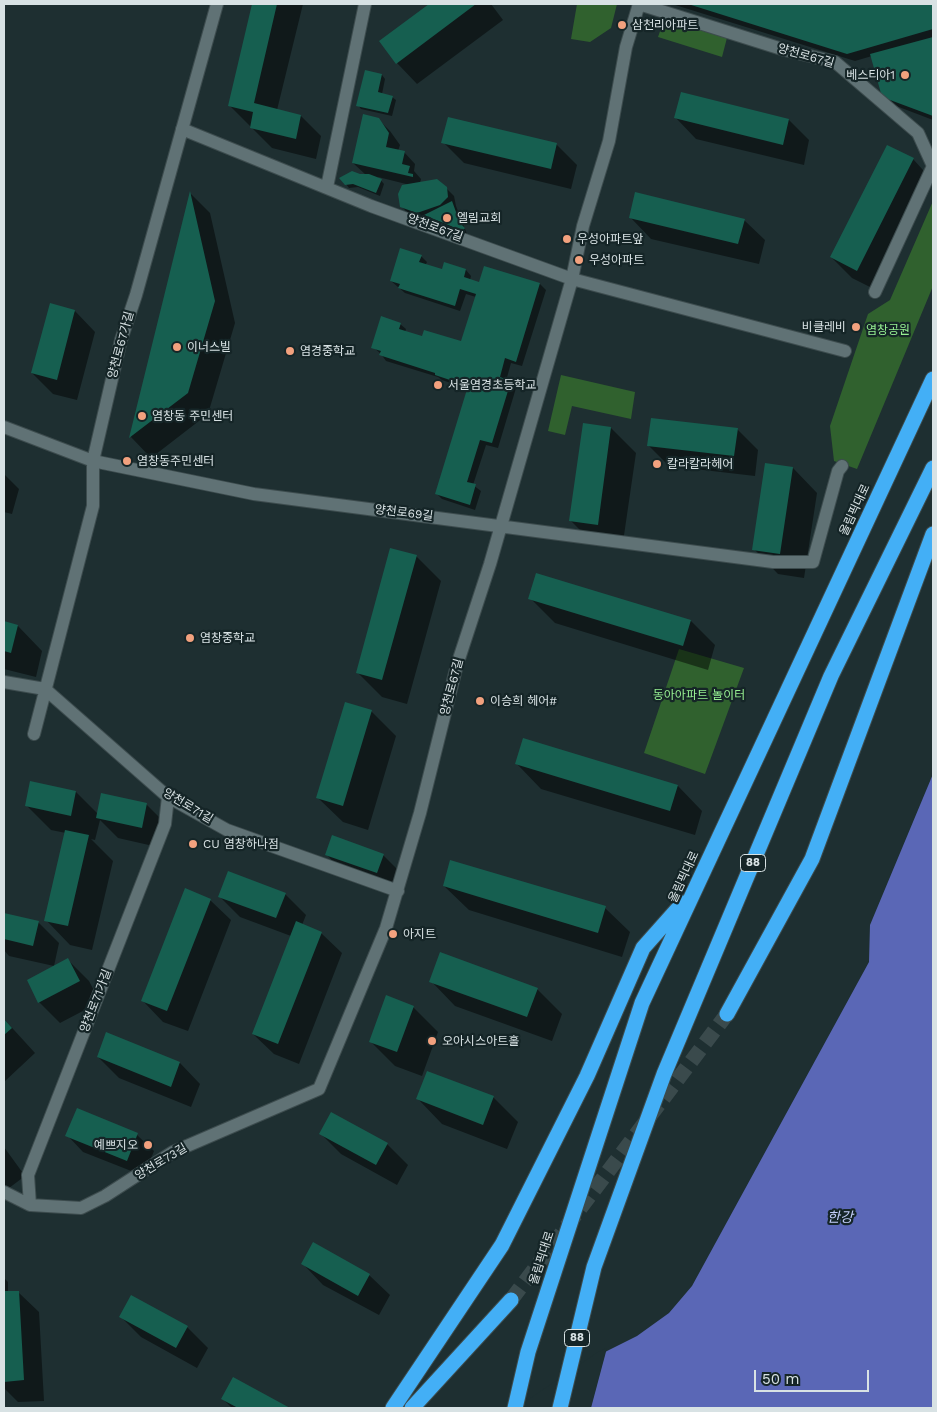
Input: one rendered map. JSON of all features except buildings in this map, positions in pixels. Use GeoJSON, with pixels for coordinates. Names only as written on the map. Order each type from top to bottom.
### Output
{"type":"FeatureCollection","features":[{"type":"Feature","properties":{"kind":"highway","name":"올림픽대로"},"geometry":{"type":"LineString","coordinates":[[515,1408],[528,1352],[642,1003],[933,380]]}},
{"type":"Feature","properties":{"kind":"highway","name":"88"},"geometry":{"type":"LineString","coordinates":[[560,1408],[594,1267],[664,1074],[831,676],[933,468]]}},
{"type":"Feature","properties":{"kind":"highway"},"geometry":{"type":"LineString","coordinates":[[728,1014],[812,859],[933,534]]}},
{"type":"Feature","properties":{"kind":"highway"},"geometry":{"type":"LineString","coordinates":[[393,1408],[502,1245],[587,1076],[643,948],[694,891]]}},
{"type":"Feature","properties":{"kind":"highway"},"geometry":{"type":"LineString","coordinates":[[412,1408],[511,1300]]}},
{"type":"Feature","properties":{"kind":"street","name":"양천로67가길"},"geometry":{"type":"LineString","coordinates":[[34,734],[93,506],[93,461],[121,340],[136,295],[217,4]]}},
{"type":"Feature","properties":{"kind":"street"},"geometry":{"type":"LineString","coordinates":[[327,187],[365,4]]}},
{"type":"Feature","properties":{"kind":"street","name":"양천로67길"},"geometry":{"type":"LineString","coordinates":[[319,1089],[386,928],[398,891],[458,665],[501,525],[572,279],[582,226],[608,142],[626,48],[638,4],[785,50],[835,62],[918,133],[933,166],[875,292]]}},
{"type":"Feature","properties":{"kind":"street","name":"양천로67길"},"geometry":{"type":"LineString","coordinates":[[182,129],[371,206],[572,279],[845,351]]}},
{"type":"Feature","properties":{"kind":"street","name":"양천로69길"},"geometry":{"type":"LineString","coordinates":[[4,427],[93,461],[254,494],[773,562],[813,562],[838,471],[842,466]]}},
{"type":"Feature","properties":{"kind":"street"},"geometry":{"type":"LineString","coordinates":[[4,682],[46,689]]}},
{"type":"Feature","properties":{"kind":"street","name":"양천로71길"},"geometry":{"type":"LineString","coordinates":[[46,689],[168,797],[227,830],[398,891]]}},
{"type":"Feature","properties":{"kind":"street","name":"양천로71가길"},"geometry":{"type":"LineString","coordinates":[[30,1205],[28,1175],[165,824],[168,797]]}},
{"type":"Feature","properties":{"kind":"street","name":"양천로73길"},"geometry":{"type":"LineString","coordinates":[[4,1192],[30,1205],[81,1208],[105,1196],[173,1152],[319,1089]]}},
{"type":"Feature","properties":{"kind":"green space"},"geometry":{"type":"Polygon","coordinates":[[[577,4],[617,4],[611,28],[590,42],[571,39],[577,4]]]}},
{"type":"Feature","properties":{"kind":"green space"},"geometry":{"type":"Polygon","coordinates":[[[666,14],[728,34],[722,57],[658,37],[666,14]]]}},
{"type":"Feature","properties":{"kind":"green space","name":"염창공원"},"geometry":{"type":"Polygon","coordinates":[[[933,201],[933,286],[857,469],[834,461],[830,426],[868,314],[890,300],[933,201]]]}},
{"type":"Feature","properties":{"kind":"green space"},"geometry":{"type":"Polygon","coordinates":[[[561,375],[635,392],[631,419],[572,406],[565,435],[548,431],[561,375]]]}},
{"type":"Feature","properties":{"kind":"green space","name":"동아아파트 놀이터"},"geometry":{"type":"Polygon","coordinates":[[[679,649],[744,668],[705,774],[644,753],[679,649]]]}},
{"type":"Feature","properties":{"kind":"water","name":"한강"},"geometry":{"type":"Polygon","coordinates":[[[933,774],[933,1408],[518,1408],[599,1355],[637,1336],[669,1313],[692,1286],[869,962],[870,925],[933,774]]]}},
{"type":"Feature","properties":{"kind":"pier"},"geometry":{"type":"Polygon","coordinates":[[[607,1348],[591,1408],[516,1408],[598,1352],[607,1348]]]}},
{"type":"Feature","properties":{"kind":"tunnel"},"geometry":{"type":"LineString","coordinates":[[511,1300],[727,1014]]}},
{"type":"Feature","properties":{"kind":"place","name":"삼천리아파트"},"geometry":{"type":"Point","coordinates":[622,25]}},
{"type":"Feature","properties":{"kind":"place","name":"베스티아1"},"geometry":{"type":"Point","coordinates":[905,75]}},
{"type":"Feature","properties":{"kind":"place","name":"엘림교회"},"geometry":{"type":"Point","coordinates":[447,218]}},
{"type":"Feature","properties":{"kind":"place","name":"우성아파트앞"},"geometry":{"type":"Point","coordinates":[567,239]}},
{"type":"Feature","properties":{"kind":"place","name":"우성아파트"},"geometry":{"type":"Point","coordinates":[579,260]}},
{"type":"Feature","properties":{"kind":"place","name":"비클레비"},"geometry":{"type":"Point","coordinates":[856,327]}},
{"type":"Feature","properties":{"kind":"place","name":"이너스빌"},"geometry":{"type":"Point","coordinates":[177,347]}},
{"type":"Feature","properties":{"kind":"place","name":"염경중학교"},"geometry":{"type":"Point","coordinates":[290,351]}},
{"type":"Feature","properties":{"kind":"place","name":"서울염경초등학교"},"geometry":{"type":"Point","coordinates":[438,385]}},
{"type":"Feature","properties":{"kind":"place","name":"염창동 주민센터"},"geometry":{"type":"Point","coordinates":[142,416]}},
{"type":"Feature","properties":{"kind":"place","name":"염창동주민센터"},"geometry":{"type":"Point","coordinates":[127,461]}},
{"type":"Feature","properties":{"kind":"place","name":"칼라칼라헤어"},"geometry":{"type":"Point","coordinates":[657,464]}},
{"type":"Feature","properties":{"kind":"place","name":"염창중학교"},"geometry":{"type":"Point","coordinates":[190,638]}},
{"type":"Feature","properties":{"kind":"place","name":"이승희 헤어#"},"geometry":{"type":"Point","coordinates":[480,701]}},
{"type":"Feature","properties":{"kind":"place","name":"CU 염창하나점"},"geometry":{"type":"Point","coordinates":[193,844]}},
{"type":"Feature","properties":{"kind":"place","name":"아지트"},"geometry":{"type":"Point","coordinates":[393,934]}},
{"type":"Feature","properties":{"kind":"place","name":"오아시스아트홀"},"geometry":{"type":"Point","coordinates":[432,1041]}},
{"type":"Feature","properties":{"kind":"place","name":"예쁘지오"},"geometry":{"type":"Point","coordinates":[148,1145]}}]}
